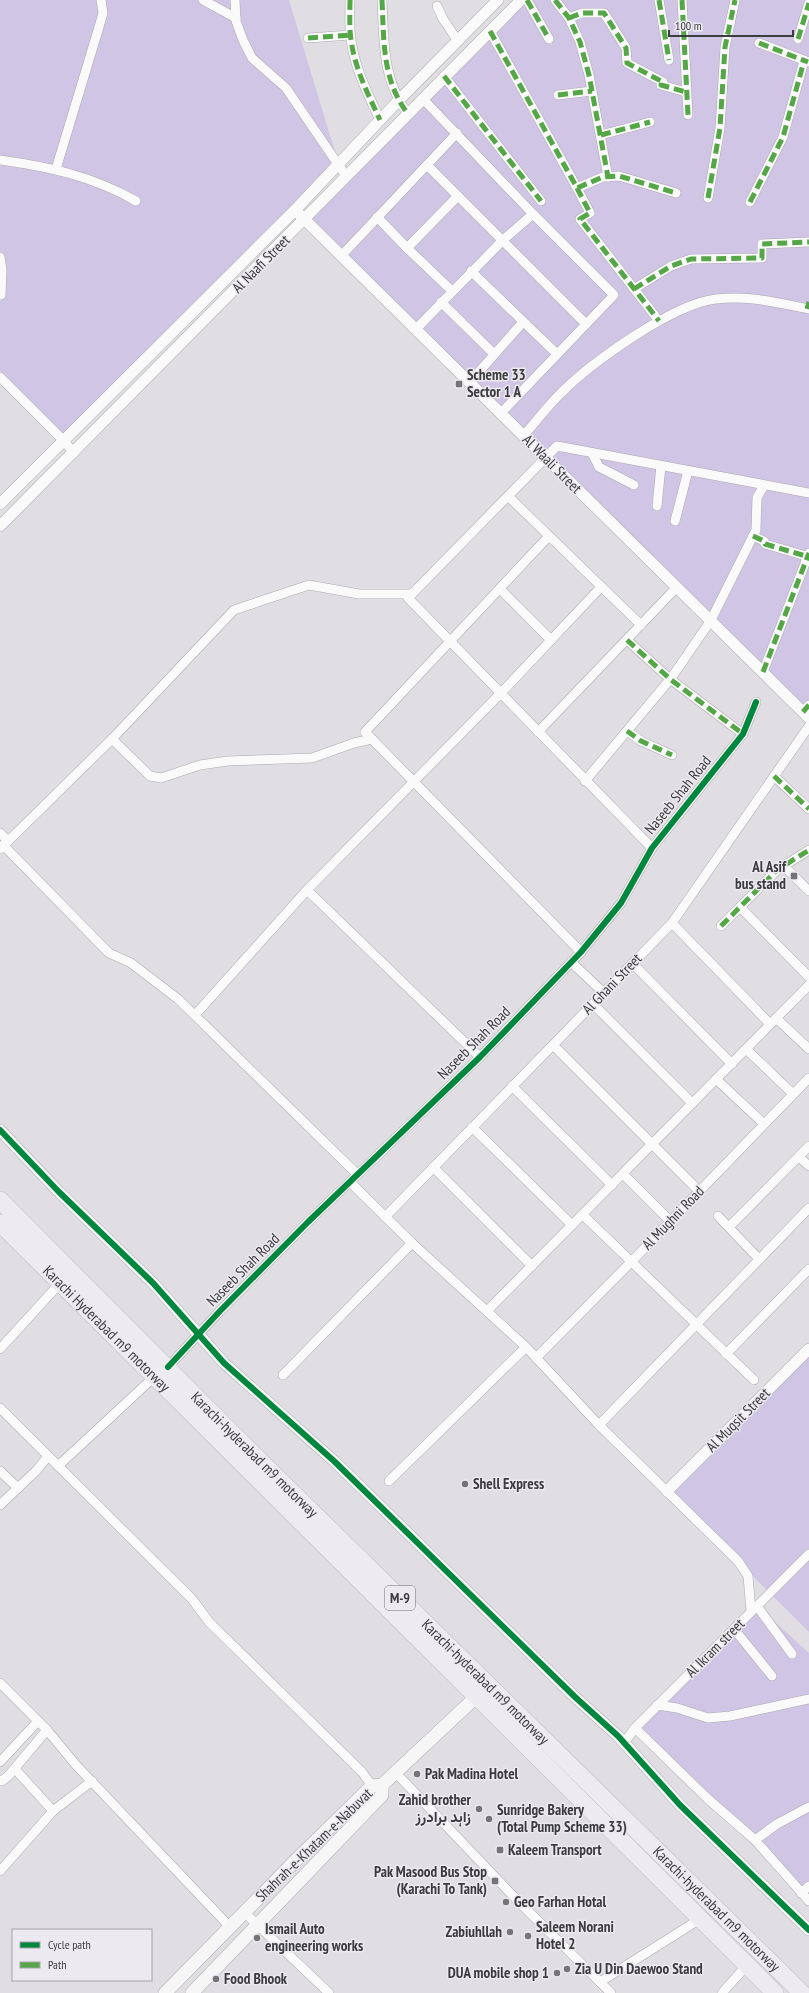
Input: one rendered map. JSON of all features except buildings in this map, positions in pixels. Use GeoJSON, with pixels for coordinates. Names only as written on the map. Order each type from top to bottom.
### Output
{"type":"FeatureCollection","features":[{"type":"Feature","properties":{"kind":"highway","name":"Karachi-hyderabad m9 motorway"},"geometry":{"type":"LineString","coordinates":[[0,1200],[520,1717],[802,1993]]}},
{"type":"Feature","properties":{"kind":"highway","name":"Karachi Hyderabad m9 motorway"},"geometry":{"type":"LineString","coordinates":[[0,1223],[775,1993]]}},
{"type":"Feature","properties":{"kind":"main road"},"geometry":{"type":"LineString","coordinates":[[377,1786],[476,1697]]}},
{"type":"Feature","properties":{"kind":"main road","name":"Shahrah-e-Khatam-e-Nabuvat"},"geometry":{"type":"LineString","coordinates":[[165,1993],[230,1927],[377,1786],[382,1795],[192,1993]]}},
{"type":"Feature","properties":{"kind":"street"},"geometry":{"type":"LineString","coordinates":[[56,169],[99,27],[102,13],[101,0]]}},
{"type":"Feature","properties":{"kind":"street"},"geometry":{"type":"LineString","coordinates":[[204,0],[236,18]]}},
{"type":"Feature","properties":{"kind":"street"},"geometry":{"type":"LineString","coordinates":[[235,0],[236,18],[243,40],[252,58],[286,88],[346,176]]}},
{"type":"Feature","properties":{"kind":"street"},"geometry":{"type":"LineString","coordinates":[[350,0],[351,35],[354,58],[361,80],[380,120]]}},
{"type":"Feature","properties":{"kind":"street"},"geometry":{"type":"LineString","coordinates":[[382,0],[385,62],[398,101],[408,114]]}},
{"type":"Feature","properties":{"kind":"street","name":"Al Naafi Street"},"geometry":{"type":"LineString","coordinates":[[0,504],[296,210],[398,101],[498,0]]}},
{"type":"Feature","properties":{"kind":"street","name":"Al Naafi Street"},"geometry":{"type":"LineString","coordinates":[[0,526],[305,220],[444,76],[521,0]]}},
{"type":"Feature","properties":{"kind":"street"},"geometry":{"type":"LineString","coordinates":[[527,0],[549,39]]}},
{"type":"Feature","properties":{"kind":"street"},"geometry":{"type":"LineString","coordinates":[[555,0],[569,18],[580,42],[592,90],[608,177]]}},
{"type":"Feature","properties":{"kind":"street"},"geometry":{"type":"LineString","coordinates":[[659,0],[669,60]]}},
{"type":"Feature","properties":{"kind":"street"},"geometry":{"type":"LineString","coordinates":[[682,0],[688,115]]}},
{"type":"Feature","properties":{"kind":"street"},"geometry":{"type":"LineString","coordinates":[[708,198],[720,128],[725,47],[735,0]]}},
{"type":"Feature","properties":{"kind":"street"},"geometry":{"type":"LineString","coordinates":[[798,39],[809,2]]}},
{"type":"Feature","properties":{"kind":"street"},"geometry":{"type":"LineString","coordinates":[[438,6],[443,19],[458,41]]}},
{"type":"Feature","properties":{"kind":"street"},"geometry":{"type":"LineString","coordinates":[[569,18],[582,13],[604,13],[626,48],[627,63],[663,82],[661,85],[686,92]]}},
{"type":"Feature","properties":{"kind":"street"},"geometry":{"type":"LineString","coordinates":[[490,32],[590,213],[580,219],[659,321]]}},
{"type":"Feature","properties":{"kind":"street"},"geometry":{"type":"LineString","coordinates":[[308,38],[351,35]]}},
{"type":"Feature","properties":{"kind":"street"},"geometry":{"type":"LineString","coordinates":[[750,202],[783,136],[807,61],[759,43]]}},
{"type":"Feature","properties":{"kind":"street"},"geometry":{"type":"LineString","coordinates":[[444,76],[541,201]]}},
{"type":"Feature","properties":{"kind":"street"},"geometry":{"type":"LineString","coordinates":[[558,96],[592,90]]}},
{"type":"Feature","properties":{"kind":"street"},"geometry":{"type":"LineString","coordinates":[[423,98],[533,214],[614,295],[501,412]]}},
{"type":"Feature","properties":{"kind":"street"},"geometry":{"type":"LineString","coordinates":[[601,135],[650,122]]}},
{"type":"Feature","properties":{"kind":"street"},"geometry":{"type":"LineString","coordinates":[[342,255],[457,133]]}},
{"type":"Feature","properties":{"kind":"street"},"geometry":{"type":"LineString","coordinates":[[0,160],[56,169],[110,186],[136,200]]}},
{"type":"Feature","properties":{"kind":"street"},"geometry":{"type":"LineString","coordinates":[[427,165],[586,324]]}},
{"type":"Feature","properties":{"kind":"street"},"geometry":{"type":"LineString","coordinates":[[577,188],[608,177],[619,176],[676,193]]}},
{"type":"Feature","properties":{"kind":"street"},"geometry":{"type":"LineString","coordinates":[[408,248],[458,196]]}},
{"type":"Feature","properties":{"kind":"street","name":"Al Waali Street"},"geometry":{"type":"LineString","coordinates":[[296,210],[415,330],[501,412],[763,672],[807,712]]}},
{"type":"Feature","properties":{"kind":"street"},"geometry":{"type":"LineString","coordinates":[[415,330],[503,240],[533,214]]}},
{"type":"Feature","properties":{"kind":"street"},"geometry":{"type":"LineString","coordinates":[[377,218],[452,291]]}},
{"type":"Feature","properties":{"kind":"street"},"geometry":{"type":"LineString","coordinates":[[634,289],[671,266],[691,259],[762,258],[762,244],[809,242]]}},
{"type":"Feature","properties":{"kind":"street"},"geometry":{"type":"LineString","coordinates":[[0,257],[2,270],[1,295]]}},
{"type":"Feature","properties":{"kind":"street"},"geometry":{"type":"LineString","coordinates":[[472,271],[557,354]]}},
{"type":"Feature","properties":{"kind":"street"},"geometry":{"type":"LineString","coordinates":[[524,435],[558,396],[585,372],[650,325],[702,302],[716,299],[756,299],[808,307]]}},
{"type":"Feature","properties":{"kind":"street"},"geometry":{"type":"LineString","coordinates":[[441,302],[494,354]]}},
{"type":"Feature","properties":{"kind":"street"},"geometry":{"type":"LineString","coordinates":[[470,382],[523,322]]}},
{"type":"Feature","properties":{"kind":"street"},"geometry":{"type":"LineString","coordinates":[[0,377],[74,453]]}},
{"type":"Feature","properties":{"kind":"street"},"geometry":{"type":"LineString","coordinates":[[652,848],[408,598],[547,458],[557,446],[809,493]]}},
{"type":"Feature","properties":{"kind":"street"},"geometry":{"type":"LineString","coordinates":[[592,453],[599,466],[634,485]]}},
{"type":"Feature","properties":{"kind":"street"},"geometry":{"type":"LineString","coordinates":[[657,506],[661,466]]}},
{"type":"Feature","properties":{"kind":"street"},"geometry":{"type":"LineString","coordinates":[[675,521],[688,470]]}},
{"type":"Feature","properties":{"kind":"street"},"geometry":{"type":"LineString","coordinates":[[585,781],[670,679],[711,620],[756,530],[757,498],[764,485]]}},
{"type":"Feature","properties":{"kind":"street"},"geometry":{"type":"LineString","coordinates":[[508,497],[641,625]]}},
{"type":"Feature","properties":{"kind":"street"},"geometry":{"type":"LineString","coordinates":[[549,536],[365,732],[581,952]]}},
{"type":"Feature","properties":{"kind":"street"},"geometry":{"type":"LineString","coordinates":[[753,536],[764,541],[765,544],[809,556],[763,672]]}},
{"type":"Feature","properties":{"kind":"street"},"geometry":{"type":"LineString","coordinates":[[4,845],[112,740],[234,610],[309,585],[359,594],[412,594]]}},
{"type":"Feature","properties":{"kind":"street"},"geometry":{"type":"LineString","coordinates":[[195,1015],[307,890],[501,693],[602,587]]}},
{"type":"Feature","properties":{"kind":"street"},"geometry":{"type":"LineString","coordinates":[[538,732],[677,587]]}},
{"type":"Feature","properties":{"kind":"street"},"geometry":{"type":"LineString","coordinates":[[500,589],[551,640]]}},
{"type":"Feature","properties":{"kind":"street"},"geometry":{"type":"LineString","coordinates":[[626,640],[670,679],[743,734]]}},
{"type":"Feature","properties":{"kind":"street","name":"Naseeb Shah Road"},"geometry":{"type":"LineString","coordinates":[[168,1368],[220,1311],[357,1174],[480,1057],[581,952],[621,903],[652,848],[743,734],[747,720],[756,702]]}},
{"type":"Feature","properties":{"kind":"street","name":"Al Ghani Street"},"geometry":{"type":"LineString","coordinates":[[385,1217],[672,923],[809,726]]}},
{"type":"Feature","properties":{"kind":"street"},"geometry":{"type":"LineString","coordinates":[[627,731],[641,741],[672,755]]}},
{"type":"Feature","properties":{"kind":"street"},"geometry":{"type":"LineString","coordinates":[[112,740],[150,776],[161,778],[200,765],[228,761],[312,758],[354,743],[372,739]]}},
{"type":"Feature","properties":{"kind":"street"},"geometry":{"type":"LineString","coordinates":[[774,776],[809,809]]}},
{"type":"Feature","properties":{"kind":"street"},"geometry":{"type":"LineString","coordinates":[[0,833],[4,845],[109,954],[131,963],[178,999],[357,1174]]}},
{"type":"Feature","properties":{"kind":"street"},"geometry":{"type":"LineString","coordinates":[[721,926],[777,870],[809,850]]}},
{"type":"Feature","properties":{"kind":"street"},"geometry":{"type":"LineString","coordinates":[[784,866],[809,891]]}},
{"type":"Feature","properties":{"kind":"street"},"geometry":{"type":"LineString","coordinates":[[307,890],[480,1057]]}},
{"type":"Feature","properties":{"kind":"street"},"geometry":{"type":"LineString","coordinates":[[740,907],[809,977]]}},
{"type":"Feature","properties":{"kind":"street"},"geometry":{"type":"LineString","coordinates":[[672,923],[773,1021],[809,1049]]}},
{"type":"Feature","properties":{"kind":"street"},"geometry":{"type":"LineString","coordinates":[[570,962],[604,992]]}},
{"type":"Feature","properties":{"kind":"street"},"geometry":{"type":"LineString","coordinates":[[633,964],[732,1064]]}},
{"type":"Feature","properties":{"kind":"street"},"geometry":{"type":"LineString","coordinates":[[487,1311],[809,985]]}},
{"type":"Feature","properties":{"kind":"street"},"geometry":{"type":"LineString","coordinates":[[593,1004],[692,1103]]}},
{"type":"Feature","properties":{"kind":"street"},"geometry":{"type":"LineString","coordinates":[[553,1045],[699,1191]]}},
{"type":"Feature","properties":{"kind":"street"},"geometry":{"type":"LineString","coordinates":[[746,1049],[793,1094]]}},
{"type":"Feature","properties":{"kind":"street","name":"Al Mughni Road"},"geometry":{"type":"LineString","coordinates":[[536,1358],[809,1078]]}},
{"type":"Feature","properties":{"kind":"street"},"geometry":{"type":"LineString","coordinates":[[716,1079],[764,1124]]}},
{"type":"Feature","properties":{"kind":"street"},"geometry":{"type":"LineString","coordinates":[[512,1086],[612,1185]]}},
{"type":"Feature","properties":{"kind":"street"},"geometry":{"type":"LineString","coordinates":[[472,1127],[572,1225]]}},
{"type":"Feature","properties":{"kind":"street"},"geometry":{"type":"LineString","coordinates":[[0,1130],[59,1192],[152,1283],[224,1363],[334,1461],[624,1744],[680,1805],[809,1930]]}},
{"type":"Feature","properties":{"kind":"street"},"geometry":{"type":"LineString","coordinates":[[729,1227],[809,1146]]}},
{"type":"Feature","properties":{"kind":"street"},"geometry":{"type":"LineString","coordinates":[[799,1157],[809,1166]]}},
{"type":"Feature","properties":{"kind":"street"},"geometry":{"type":"LineString","coordinates":[[433,1167],[532,1266]]}},
{"type":"Feature","properties":{"kind":"street"},"geometry":{"type":"LineString","coordinates":[[622,1174],[670,1221]]}},
{"type":"Feature","properties":{"kind":"street"},"geometry":{"type":"LineString","coordinates":[[350,1182],[412,1243],[526,1347],[598,1426],[738,1561],[748,1576],[754,1609],[792,1654]]}},
{"type":"Feature","properties":{"kind":"street"},"geometry":{"type":"LineString","coordinates":[[598,1426],[695,1323],[809,1208]]}},
{"type":"Feature","properties":{"kind":"street"},"geometry":{"type":"LineString","coordinates":[[583,1215],[754,1380]]}},
{"type":"Feature","properties":{"kind":"street"},"geometry":{"type":"LineString","coordinates":[[718,1216],[759,1259]]}},
{"type":"Feature","properties":{"kind":"street"},"geometry":{"type":"LineString","coordinates":[[283,1375],[412,1243]]}},
{"type":"Feature","properties":{"kind":"street"},"geometry":{"type":"LineString","coordinates":[[726,1354],[809,1269]]}},
{"type":"Feature","properties":{"kind":"street"},"geometry":{"type":"LineString","coordinates":[[0,1349],[60,1283]]}},
{"type":"Feature","properties":{"kind":"street"},"geometry":{"type":"LineString","coordinates":[[389,1482],[526,1347]]}},
{"type":"Feature","properties":{"kind":"street","name":"Al Muqsit Street"},"geometry":{"type":"LineString","coordinates":[[667,1491],[809,1349]]}},
{"type":"Feature","properties":{"kind":"street"},"geometry":{"type":"LineString","coordinates":[[58,1466],[154,1377]]}},
{"type":"Feature","properties":{"kind":"street"},"geometry":{"type":"LineString","coordinates":[[0,1408],[192,1599],[210,1622],[377,1786]]}},
{"type":"Feature","properties":{"kind":"street"},"geometry":{"type":"LineString","coordinates":[[0,1504],[37,1470],[48,1456]]}},
{"type":"Feature","properties":{"kind":"street"},"geometry":{"type":"LineString","coordinates":[[0,1471],[18,1488]]}},
{"type":"Feature","properties":{"kind":"street","name":"Al Ikram street"},"geometry":{"type":"LineString","coordinates":[[624,1744],[635,1728],[657,1705],[809,1554]]}},
{"type":"Feature","properties":{"kind":"street"},"geometry":{"type":"LineString","coordinates":[[734,1629],[772,1676]]}},
{"type":"Feature","properties":{"kind":"street"},"geometry":{"type":"LineString","coordinates":[[0,1683],[47,1730],[92,1781],[230,1927]]}},
{"type":"Feature","properties":{"kind":"street"},"geometry":{"type":"LineString","coordinates":[[657,1705],[677,1708],[708,1718],[730,1716],[809,1698]]}},
{"type":"Feature","properties":{"kind":"street"},"geometry":{"type":"LineString","coordinates":[[0,1762],[38,1721]]}},
{"type":"Feature","properties":{"kind":"street"},"geometry":{"type":"LineString","coordinates":[[635,1728],[708,1799],[756,1840],[809,1901]]}},
{"type":"Feature","properties":{"kind":"street"},"geometry":{"type":"LineString","coordinates":[[0,1780],[4,1780],[15,1769],[47,1730]]}},
{"type":"Feature","properties":{"kind":"street"},"geometry":{"type":"LineString","coordinates":[[15,1769],[53,1811]]}},
{"type":"Feature","properties":{"kind":"street"},"geometry":{"type":"LineString","coordinates":[[394,1772],[518,1902],[611,1993]]}},
{"type":"Feature","properties":{"kind":"street"},"geometry":{"type":"LineString","coordinates":[[0,1871],[53,1811],[92,1781]]}},
{"type":"Feature","properties":{"kind":"street"},"geometry":{"type":"LineString","coordinates":[[756,1840],[777,1824],[809,1807]]}},
{"type":"Feature","properties":{"kind":"street"},"geometry":{"type":"LineString","coordinates":[[801,1893],[809,1886]]}},
{"type":"Feature","properties":{"kind":"street"},"geometry":{"type":"LineString","coordinates":[[245,1913],[329,1993]]}},
{"type":"Feature","properties":{"kind":"street"},"geometry":{"type":"LineString","coordinates":[[600,1982],[700,1919]]}},
{"type":"Feature","properties":{"kind":"street"},"geometry":{"type":"LineString","coordinates":[[722,1993],[747,1966]]}},
{"type":"Feature","properties":{"kind":"shaded area"},"geometry":{"type":"Polygon","coordinates":[[[0,0],[289,0],[339,165],[63,440],[0,377],[0,0]]]}},
{"type":"Feature","properties":{"kind":"shaded area"},"geometry":{"type":"Polygon","coordinates":[[[519,0],[809,0],[809,718],[305,219],[519,0]]]}},
{"type":"Feature","properties":{"kind":"shaded area"},"geometry":{"type":"Polygon","coordinates":[[[809,1348],[809,1632],[667,1491],[809,1348]]]}},
{"type":"Feature","properties":{"kind":"shaded area"},"geometry":{"type":"Polygon","coordinates":[[[757,1606],[809,1653],[809,1902],[635,1728],[757,1606]]]}},
{"type":"Feature","properties":{"kind":"marked path"},"geometry":{"type":"LineString","coordinates":[[350,0],[350,30],[353,51],[362,81],[380,120]]}},
{"type":"Feature","properties":{"kind":"marked path"},"geometry":{"type":"LineString","coordinates":[[382,0],[384,45],[389,74],[393,88],[408,114]]}},
{"type":"Feature","properties":{"kind":"marked path"},"geometry":{"type":"LineString","coordinates":[[527,0],[549,39]]}},
{"type":"Feature","properties":{"kind":"marked path"},"geometry":{"type":"LineString","coordinates":[[555,0],[569,18],[580,42],[589,75],[608,177]]}},
{"type":"Feature","properties":{"kind":"marked path"},"geometry":{"type":"LineString","coordinates":[[659,0],[669,60]]}},
{"type":"Feature","properties":{"kind":"marked path"},"geometry":{"type":"LineString","coordinates":[[682,0],[688,115]]}},
{"type":"Feature","properties":{"kind":"marked path"},"geometry":{"type":"LineString","coordinates":[[708,198],[720,128],[725,47],[735,0]]}},
{"type":"Feature","properties":{"kind":"marked path"},"geometry":{"type":"LineString","coordinates":[[798,39],[809,3]]}},
{"type":"Feature","properties":{"kind":"marked path"},"geometry":{"type":"LineString","coordinates":[[569,18],[582,13],[604,13],[626,48],[627,63],[663,82],[661,85],[686,92]]}},
{"type":"Feature","properties":{"kind":"marked path"},"geometry":{"type":"LineString","coordinates":[[490,31],[577,188],[603,177],[619,176],[676,193]]}},
{"type":"Feature","properties":{"kind":"marked path"},"geometry":{"type":"LineString","coordinates":[[308,38],[351,35]]}},
{"type":"Feature","properties":{"kind":"marked path"},"geometry":{"type":"LineString","coordinates":[[759,43],[808,62]]}},
{"type":"Feature","properties":{"kind":"marked path"},"geometry":{"type":"LineString","coordinates":[[750,202],[783,137],[804,61]]}},
{"type":"Feature","properties":{"kind":"marked path"},"geometry":{"type":"LineString","coordinates":[[444,76],[541,201]]}},
{"type":"Feature","properties":{"kind":"marked path"},"geometry":{"type":"LineString","coordinates":[[558,95],[592,91]]}},
{"type":"Feature","properties":{"kind":"marked path"},"geometry":{"type":"LineString","coordinates":[[601,135],[650,122]]}},
{"type":"Feature","properties":{"kind":"marked path"},"geometry":{"type":"LineString","coordinates":[[577,188],[590,213],[580,219],[659,321]]}},
{"type":"Feature","properties":{"kind":"marked path"},"geometry":{"type":"LineString","coordinates":[[634,289],[671,266],[691,259],[762,258],[762,244],[809,242]]}},
{"type":"Feature","properties":{"kind":"marked path"},"geometry":{"type":"LineString","coordinates":[[807,309],[809,302]]}},
{"type":"Feature","properties":{"kind":"marked path"},"geometry":{"type":"LineString","coordinates":[[753,536],[764,541],[765,544],[809,557]]}},
{"type":"Feature","properties":{"kind":"marked path"},"geometry":{"type":"LineString","coordinates":[[763,672],[809,553]]}},
{"type":"Feature","properties":{"kind":"marked path"},"geometry":{"type":"LineString","coordinates":[[627,640],[670,679],[743,734]]}},
{"type":"Feature","properties":{"kind":"marked path"},"geometry":{"type":"LineString","coordinates":[[803,712],[809,705]]}},
{"type":"Feature","properties":{"kind":"marked path"},"geometry":{"type":"LineString","coordinates":[[627,731],[641,741],[672,755]]}},
{"type":"Feature","properties":{"kind":"marked path"},"geometry":{"type":"LineString","coordinates":[[774,776],[809,809]]}},
{"type":"Feature","properties":{"kind":"marked path"},"geometry":{"type":"LineString","coordinates":[[721,926],[777,870],[809,850]]}},
{"type":"Feature","properties":{"kind":"cycle path"},"geometry":{"type":"LineString","coordinates":[[168,1367],[220,1311],[308,1222],[480,1057],[581,952],[621,903],[652,848],[743,734],[756,702]]}},
{"type":"Feature","properties":{"kind":"cycle path"},"geometry":{"type":"LineString","coordinates":[[0,1130],[59,1192],[153,1283],[224,1363],[334,1461],[575,1697],[618,1736],[680,1805],[809,1930]]}},
{"type":"Feature","properties":{"kind":"place","name":"Scheme 33 Sector 1 A"},"geometry":{"type":"Point","coordinates":[459,384]}},
{"type":"Feature","properties":{"kind":"place","name":"Al Asif bus stand"},"geometry":{"type":"Point","coordinates":[794,876]}},
{"type":"Feature","properties":{"kind":"place","name":"Shell Express"},"geometry":{"type":"Point","coordinates":[465,1484]}},
{"type":"Feature","properties":{"kind":"place","name":"Pak Madina Hotel"},"geometry":{"type":"Point","coordinates":[417,1774]}},
{"type":"Feature","properties":{"kind":"place","name":"Zahid brother زاہد برادرز"},"geometry":{"type":"Point","coordinates":[479,1809]}},
{"type":"Feature","properties":{"kind":"place","name":"Sunridge Bakery (Total Pump Scheme 33)"},"geometry":{"type":"Point","coordinates":[489,1819]}},
{"type":"Feature","properties":{"kind":"place","name":"Kaleem Transport"},"geometry":{"type":"Point","coordinates":[500,1850]}},
{"type":"Feature","properties":{"kind":"place","name":"Pak Masood Bus Stop (Karachi To Tank)"},"geometry":{"type":"Point","coordinates":[495,1881]}},
{"type":"Feature","properties":{"kind":"place","name":"Geo Farhan Hotal"},"geometry":{"type":"Point","coordinates":[506,1902]}},
{"type":"Feature","properties":{"kind":"place","name":"Zabiuhllah"},"geometry":{"type":"Point","coordinates":[510,1932]}},
{"type":"Feature","properties":{"kind":"place","name":"Saleem Norani Hotel 2"},"geometry":{"type":"Point","coordinates":[528,1936]}},
{"type":"Feature","properties":{"kind":"place","name":"Ismail Auto engineering works"},"geometry":{"type":"Point","coordinates":[257,1938]}},
{"type":"Feature","properties":{"kind":"place","name":"Zia U Din Daewoo Stand"},"geometry":{"type":"Point","coordinates":[567,1969]}},
{"type":"Feature","properties":{"kind":"place","name":"DUA mobile shop 1"},"geometry":{"type":"Point","coordinates":[557,1973]}},
{"type":"Feature","properties":{"kind":"place","name":"Food Bhook"},"geometry":{"type":"Point","coordinates":[216,1979]}}]}
